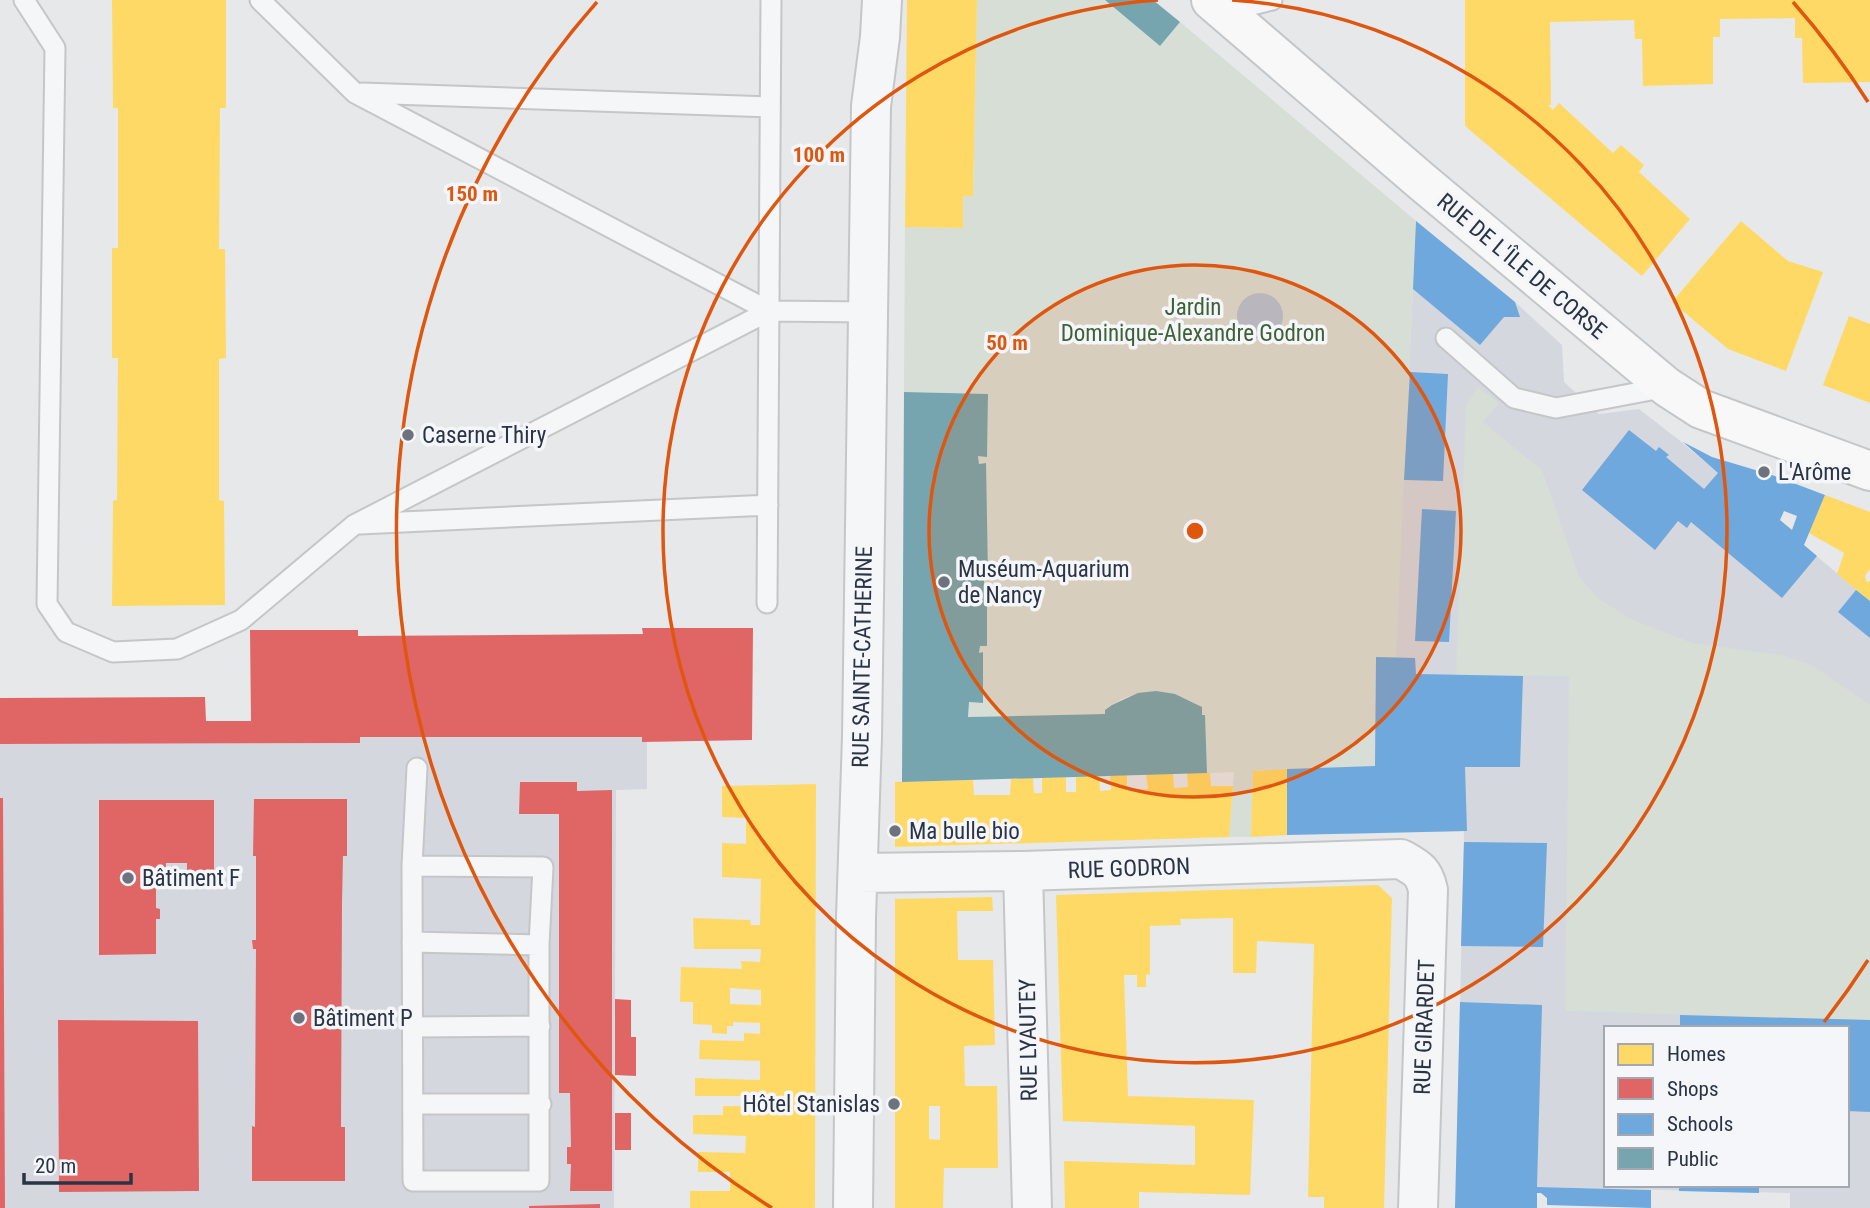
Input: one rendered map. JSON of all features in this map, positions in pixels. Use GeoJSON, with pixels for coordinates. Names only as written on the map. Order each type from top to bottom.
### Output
{"type":"FeatureCollection","features":[{"type":"Feature","properties":{"kind":"main road","name":"RUE DE L'ÎLE DE CORSE"},"geometry":{"type":"LineString","coordinates":[[1212,1],[1667,387],[1701,409],[1870,471]]}},
{"type":"Feature","properties":{"kind":"street","name":"RUE SAINTE-CATHERINE"},"geometry":{"type":"LineString","coordinates":[[856,0],[855,41],[871,106]]}},
{"type":"Feature","properties":{"kind":"street","name":"RUE SAINTE-CATHERINE"},"geometry":{"type":"LineString","coordinates":[[853,1208],[871,106],[882,0]]}},
{"type":"Feature","properties":{"kind":"street","name":"RUE GODRON"},"geometry":{"type":"LineString","coordinates":[[858,873],[1023,871],[1401,859]]}},
{"type":"Feature","properties":{"kind":"street","name":"RUE GIRARDET"},"geometry":{"type":"LineString","coordinates":[[1401,859],[1425,876],[1428,890],[1418,1208]]}},
{"type":"Feature","properties":{"kind":"street","name":"RUE LYAUTEY"},"geometry":{"type":"LineString","coordinates":[[1023,871],[1032,1208]]}},
{"type":"Feature","properties":{"kind":"lane"},"geometry":{"type":"LineString","coordinates":[[24,0],[55,48],[47,604],[66,632],[113,652],[177,649],[241,620],[354,525],[769,311]]}},
{"type":"Feature","properties":{"kind":"lane"},"geometry":{"type":"LineString","coordinates":[[260,0],[355,93],[769,311],[867,312]]}},
{"type":"Feature","properties":{"kind":"lane"},"geometry":{"type":"LineString","coordinates":[[767,603],[771,0]]}},
{"type":"Feature","properties":{"kind":"lane"},"geometry":{"type":"LineString","coordinates":[[1212,1],[1256,4],[1272,0]]}},
{"type":"Feature","properties":{"kind":"lane"},"geometry":{"type":"LineString","coordinates":[[355,93],[771,107]]}},
{"type":"Feature","properties":{"kind":"lane"},"geometry":{"type":"LineString","coordinates":[[1446,338],[1514,398],[1556,408],[1667,387]]}},
{"type":"Feature","properties":{"kind":"lane"},"geometry":{"type":"LineString","coordinates":[[354,525],[768,505]]}},
{"type":"Feature","properties":{"kind":"lane"},"geometry":{"type":"LineString","coordinates":[[412,866],[543,867],[539,945],[539,1181],[413,1181],[412,866],[417,768]]}},
{"type":"Feature","properties":{"kind":"lane"},"geometry":{"type":"LineString","coordinates":[[412,942],[539,945]]}},
{"type":"Feature","properties":{"kind":"lane"},"geometry":{"type":"LineString","coordinates":[[412,1027],[540,1026]]}},
{"type":"Feature","properties":{"kind":"lane"},"geometry":{"type":"LineString","coordinates":[[413,1104],[541,1104]]}},
{"type":"Feature","properties":{"kind":"shaded area"},"geometry":{"type":"Polygon","coordinates":[[[1416,221],[1515,302],[1562,345],[1564,382],[1599,414],[1639,409],[1870,601],[1870,1208],[1790,1208],[1790,1193],[1456,1185],[1464,831],[1346,834],[1346,767],[1375,766],[1376,657],[1404,480],[1416,221]]]}},
{"type":"Feature","properties":{"kind":"shaded area"},"geometry":{"type":"Polygon","coordinates":[[[360,737],[642,737],[647,742],[647,789],[616,790],[614,1208],[0,1208],[0,744],[360,743],[360,737]]]}},
{"type":"Feature","properties":{"kind":"green space","name":"Jardin Dominique-Alexandre Godron"},"geometry":{"type":"Polygon","coordinates":[[[977,0],[1105,0],[1160,46],[1180,22],[1416,221],[1396,658],[1376,658],[1375,766],[1253,771],[1251,837],[1229,837],[1234,772],[1207,773],[1205,716],[1202,715],[1202,707],[1190,701],[1153,692],[1128,696],[1105,710],[1105,714],[968,717],[969,702],[982,703],[982,652],[979,653],[980,646],[987,645],[987,600],[984,597],[984,576],[988,573],[985,463],[979,464],[978,456],[987,456],[988,394],[904,392],[905,227],[962,228],[963,196],[973,196],[977,0]]]}},
{"type":"Feature","properties":{"kind":"green space"},"geometry":{"type":"Polygon","coordinates":[[[1478,387],[1499,403],[1483,422],[1542,470],[1579,576],[1599,599],[1631,619],[1692,643],[1786,656],[1812,665],[1870,705],[1870,1020],[1565,1011],[1569,676],[1456,675],[1466,405],[1478,387]]]}},
{"type":"Feature","properties":{"kind":"water"},"geometry":{"type":"Polygon","coordinates":[[[1260,293],[1276,300],[1283,316],[1276,332],[1260,339],[1244,332],[1237,316],[1244,300],[1260,293]]]}},
{"type":"Feature","properties":{"kind":"building: Homes"},"geometry":{"type":"Polygon","coordinates":[[[112,0],[226,0],[226,108],[220,108],[219,249],[225,249],[226,358],[219,359],[219,500],[224,501],[225,605],[112,606],[113,501],[117,500],[118,358],[112,358],[112,248],[118,248],[118,108],[113,108],[112,0]]]}},
{"type":"Feature","properties":{"kind":"building: Homes"},"geometry":{"type":"Polygon","coordinates":[[[907,0],[977,0],[973,196],[963,196],[963,228],[905,227],[907,0]]]}},
{"type":"Feature","properties":{"kind":"building: Homes"},"geometry":{"type":"Polygon","coordinates":[[[1465,0],[1870,0],[1870,82],[1803,83],[1802,38],[1795,38],[1795,18],[1720,19],[1720,37],[1713,37],[1713,84],[1643,86],[1642,39],[1635,39],[1634,20],[1550,22],[1551,105],[1548,105],[1553,110],[1559,103],[1613,153],[1621,145],[1644,165],[1639,172],[1690,219],[1642,276],[1465,126],[1465,0]]]}},
{"type":"Feature","properties":{"kind":"building: Homes"},"geometry":{"type":"Polygon","coordinates":[[[1741,221],[1788,261],[1823,272],[1786,371],[1728,349],[1672,302],[1741,221]]]}},
{"type":"Feature","properties":{"kind":"building: Homes"},"geometry":{"type":"Polygon","coordinates":[[[1849,316],[1870,324],[1870,403],[1823,385],[1849,316]]]}},
{"type":"Feature","properties":{"kind":"building: Homes"},"geometry":{"type":"Polygon","coordinates":[[[1825,495],[1870,512],[1870,569],[1865,576],[1867,582],[1870,581],[1870,601],[1837,574],[1844,553],[1809,533],[1825,495]]]}},
{"type":"Feature","properties":{"kind":"building: Homes"},"geometry":{"type":"Polygon","coordinates":[[[1287,769],[1287,835],[1251,837],[1253,771],[1287,769]]]}},
{"type":"Feature","properties":{"kind":"building: Homes"},"geometry":{"type":"Polygon","coordinates":[[[1187,773],[1210,773],[1211,786],[1233,786],[1229,837],[895,847],[895,782],[973,780],[974,795],[1010,795],[1011,779],[1033,778],[1034,793],[1042,793],[1042,778],[1066,777],[1066,792],[1076,792],[1076,776],[1099,776],[1100,791],[1111,790],[1110,776],[1127,775],[1127,790],[1148,789],[1146,774],[1173,774],[1174,788],[1188,787],[1187,773]]]}},
{"type":"Feature","properties":{"kind":"building: Homes"},"geometry":{"type":"Polygon","coordinates":[[[816,784],[815,1208],[690,1208],[690,1191],[730,1191],[730,1172],[698,1172],[698,1152],[745,1153],[746,1136],[693,1134],[693,1115],[723,1115],[723,1106],[747,1106],[746,1096],[695,1096],[695,1078],[760,1080],[760,1061],[699,1059],[700,1040],[744,1041],[744,1033],[760,1034],[760,1023],[733,1022],[733,1026],[727,1026],[727,1034],[712,1033],[712,1025],[693,1024],[693,1002],[680,1002],[681,967],[742,969],[741,961],[760,962],[761,949],[694,949],[693,918],[750,920],[751,925],[760,925],[761,879],[722,877],[722,843],[746,844],[746,818],[722,817],[722,786],[816,784]],[[730,988],[730,1004],[761,1005],[761,990],[730,988]]]}},
{"type":"Feature","properties":{"kind":"building: Homes"},"geometry":{"type":"Polygon","coordinates":[[[1378,885],[1392,898],[1384,1208],[1324,1208],[1324,1197],[1308,1197],[1314,944],[1257,941],[1256,973],[1233,973],[1233,918],[1180,919],[1181,925],[1150,926],[1150,974],[1146,975],[1146,987],[1137,987],[1137,975],[1124,975],[1128,1096],[1254,1100],[1250,1195],[1139,1192],[1139,1208],[1065,1208],[1064,1161],[1195,1165],[1195,1126],[1063,1121],[1056,895],[1378,885]]]}},
{"type":"Feature","properties":{"kind":"building: Homes"},"geometry":{"type":"Polygon","coordinates":[[[992,897],[993,911],[957,911],[958,960],[993,960],[995,1045],[964,1046],[965,1086],[997,1086],[998,1168],[944,1168],[943,1208],[895,1208],[895,899],[992,897]],[[929,1106],[929,1139],[940,1140],[940,1106],[929,1106]]]}},
{"type":"Feature","properties":{"kind":"building: Shops"},"geometry":{"type":"Polygon","coordinates":[[[642,628],[753,628],[752,740],[642,742],[642,737],[360,737],[360,743],[0,744],[0,698],[205,697],[206,721],[251,721],[250,630],[358,630],[358,636],[643,634],[642,628]]]}},
{"type":"Feature","properties":{"kind":"building: Shops"},"geometry":{"type":"Polygon","coordinates":[[[520,782],[577,782],[577,791],[612,790],[612,1191],[570,1191],[571,1164],[567,1164],[567,1147],[571,1147],[570,1093],[559,1093],[559,814],[519,814],[520,782]]]}},
{"type":"Feature","properties":{"kind":"building: Shops"},"geometry":{"type":"Polygon","coordinates":[[[0,798],[3,798],[5,1208],[0,1208],[0,798]]]}},
{"type":"Feature","properties":{"kind":"building: Shops","name":"Bâtiment P"},"geometry":{"type":"Polygon","coordinates":[[[254,799],[347,799],[347,856],[343,856],[342,902],[341,1127],[345,1127],[345,1181],[252,1181],[256,949],[253,949],[252,940],[256,940],[254,799]]]}},
{"type":"Feature","properties":{"kind":"building: Shops","name":"Bâtiment F"},"geometry":{"type":"Polygon","coordinates":[[[99,800],[214,800],[214,882],[187,882],[187,863],[166,863],[166,874],[156,874],[156,908],[160,909],[160,919],[156,919],[156,954],[99,955],[99,800]]]}},
{"type":"Feature","properties":{"kind":"building: Shops"},"geometry":{"type":"Polygon","coordinates":[[[615,999],[631,1000],[631,1037],[636,1037],[636,1076],[615,1075],[615,999]]]}},
{"type":"Feature","properties":{"kind":"building: Shops"},"geometry":{"type":"Polygon","coordinates":[[[58,1020],[198,1021],[199,1191],[59,1192],[58,1020]]]}},
{"type":"Feature","properties":{"kind":"building: Shops"},"geometry":{"type":"Polygon","coordinates":[[[615,1113],[631,1113],[631,1150],[615,1150],[615,1113]]]}},
{"type":"Feature","properties":{"kind":"building: Shops"},"geometry":{"type":"Polygon","coordinates":[[[600,1204],[600,1208],[529,1208],[529,1206],[600,1204]]]}},
{"type":"Feature","properties":{"kind":"building: Schools"},"geometry":{"type":"Polygon","coordinates":[[[1416,221],[1515,302],[1520,317],[1504,317],[1480,345],[1413,289],[1416,221]]]}},
{"type":"Feature","properties":{"kind":"building: Schools"},"geometry":{"type":"Polygon","coordinates":[[[1410,372],[1448,374],[1443,481],[1404,480],[1410,372]]]}},
{"type":"Feature","properties":{"kind":"building: Schools"},"geometry":{"type":"Polygon","coordinates":[[[1629,430],[1656,451],[1659,447],[1669,455],[1666,457],[1704,489],[1718,473],[1683,442],[1712,457],[1825,495],[1804,545],[1817,556],[1782,598],[1691,522],[1687,528],[1678,521],[1655,550],[1582,490],[1629,430]],[[1784,511],[1780,520],[1792,530],[1797,516],[1784,511]]]}},
{"type":"Feature","properties":{"kind":"building: Schools"},"geometry":{"type":"Polygon","coordinates":[[[1422,509],[1456,511],[1449,642],[1415,641],[1422,509]]]}},
{"type":"Feature","properties":{"kind":"building: Schools"},"geometry":{"type":"Polygon","coordinates":[[[1856,590],[1870,601],[1870,638],[1838,612],[1856,590]]]}},
{"type":"Feature","properties":{"kind":"building: Schools"},"geometry":{"type":"Polygon","coordinates":[[[1376,657],[1415,658],[1416,674],[1523,676],[1520,767],[1465,767],[1467,831],[1287,835],[1287,769],[1375,766],[1376,657]]]}},
{"type":"Feature","properties":{"kind":"building: Schools"},"geometry":{"type":"Polygon","coordinates":[[[1464,842],[1547,843],[1543,947],[1461,946],[1464,842]]]}},
{"type":"Feature","properties":{"kind":"building: Schools"},"geometry":{"type":"Polygon","coordinates":[[[1460,1002],[1542,1005],[1537,1187],[1651,1190],[1651,1208],[1547,1205],[1547,1198],[1537,1193],[1537,1208],[1455,1208],[1460,1002]]]}},
{"type":"Feature","properties":{"kind":"building: Schools"},"geometry":{"type":"Polygon","coordinates":[[[1680,1015],[1870,1020],[1870,1112],[1849,1111],[1849,1026],[1680,1026],[1680,1015]]]}},
{"type":"Feature","properties":{"kind":"building: Schools"},"geometry":{"type":"Polygon","coordinates":[[[1679,1187],[1759,1187],[1759,1193],[1679,1191],[1679,1187]]]}},
{"type":"Feature","properties":{"kind":"building: Public"},"geometry":{"type":"Polygon","coordinates":[[[1105,0],[1153,0],[1180,22],[1160,46],[1105,0]]]}},
{"type":"Feature","properties":{"kind":"building: Public","name":"Muséum-Aquarium de Nancy"},"geometry":{"type":"Polygon","coordinates":[[[904,392],[988,394],[987,457],[978,456],[979,464],[986,463],[988,574],[984,576],[984,597],[987,600],[987,646],[980,646],[979,653],[983,652],[983,703],[969,702],[968,717],[1105,714],[1105,710],[1112,705],[1138,693],[1156,691],[1175,694],[1202,707],[1202,715],[1205,715],[1207,773],[902,782],[904,392]]]}},
{"type":"Feature","properties":{"kind":"place","name":"Caserne Thiry"},"geometry":{"type":"Point","coordinates":[408,435]}},
{"type":"Feature","properties":{"kind":"place","name":"L'Arôme"},"geometry":{"type":"Point","coordinates":[1764,472]}},
{"type":"Feature","properties":{"kind":"place","name":"Muséum-Aquarium de Nancy"},"geometry":{"type":"Point","coordinates":[944,582]}},
{"type":"Feature","properties":{"kind":"place","name":"Ma bulle bio"},"geometry":{"type":"Point","coordinates":[895,831]}},
{"type":"Feature","properties":{"kind":"place","name":"Bâtiment F"},"geometry":{"type":"Point","coordinates":[128,878]}},
{"type":"Feature","properties":{"kind":"place","name":"Bâtiment P"},"geometry":{"type":"Point","coordinates":[299,1018]}},
{"type":"Feature","properties":{"kind":"place","name":"Hôtel Stanislas"},"geometry":{"type":"Point","coordinates":[894,1104]}}]}
